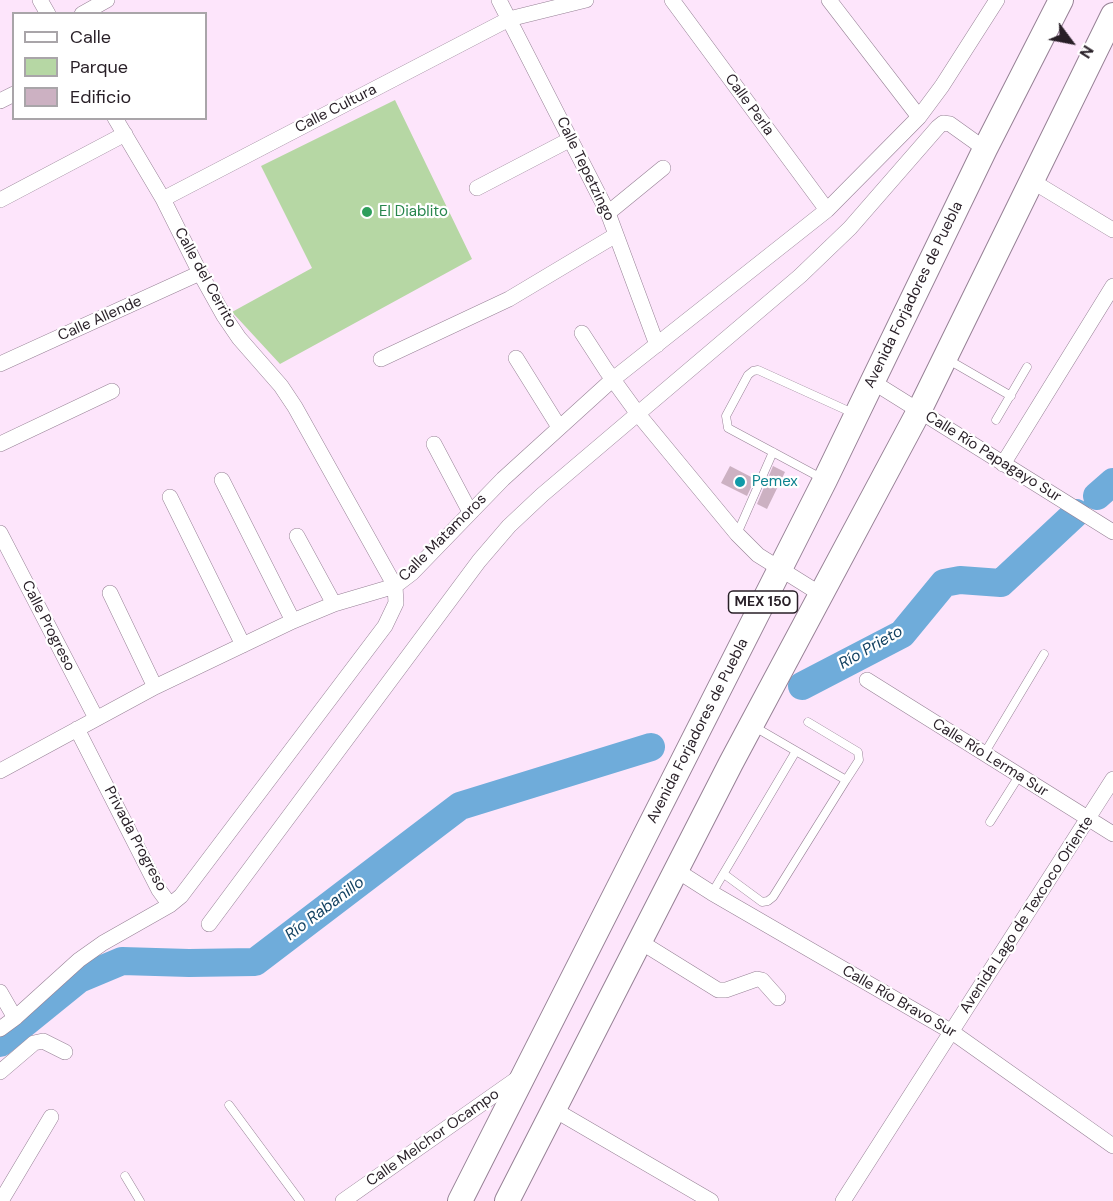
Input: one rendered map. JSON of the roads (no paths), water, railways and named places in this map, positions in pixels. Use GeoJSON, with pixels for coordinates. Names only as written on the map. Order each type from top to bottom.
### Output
{"type":"FeatureCollection","features":[{"type":"Feature","properties":{"kind":"main road","name":"Avenida Forjadores de Puebla"},"geometry":{"type":"LineString","coordinates":[[460,1201],[825,480],[985,149],[1060,0]]}},
{"type":"Feature","properties":{"kind":"main road","name":"MEX 150"},"geometry":{"type":"LineString","coordinates":[[507,1201],[676,870],[919,411],[1113,15]]}},
{"type":"Feature","properties":{"kind":"street"},"geometry":{"type":"LineString","coordinates":[[86,12],[107,0]]}},
{"type":"Feature","properties":{"kind":"street","name":"Calle Tepetzingo"},"geometry":{"type":"LineString","coordinates":[[499,0],[608,213],[657,345]]}},
{"type":"Feature","properties":{"kind":"street","name":"Calle Cultura"},"geometry":{"type":"LineString","coordinates":[[163,199],[509,19],[586,0]]}},
{"type":"Feature","properties":{"kind":"street","name":"Calle Perla"},"geometry":{"type":"LineString","coordinates":[[672,0],[827,210]]}},
{"type":"Feature","properties":{"kind":"street"},"geometry":{"type":"LineString","coordinates":[[829,0],[919,117]]}},
{"type":"Feature","properties":{"kind":"street","name":"Calle Matamoros"},"geometry":{"type":"LineString","coordinates":[[0,771],[154,687],[293,621],[334,604],[395,586],[412,573],[470,512],[612,380],[827,210],[919,117],[998,0]]}},
{"type":"Feature","properties":{"kind":"street","name":"Calle del Cerrito"},"geometry":{"type":"LineString","coordinates":[[116,120],[163,199],[200,273],[239,338],[281,386],[295,406],[395,586]]}},
{"type":"Feature","properties":{"kind":"street"},"geometry":{"type":"LineString","coordinates":[[209,924],[479,561],[509,526],[542,495],[800,276],[850,228],[938,127],[944,123],[950,124],[985,149]]}},
{"type":"Feature","properties":{"kind":"street"},"geometry":{"type":"LineString","coordinates":[[0,200],[125,134]]}},
{"type":"Feature","properties":{"kind":"street"},"geometry":{"type":"LineString","coordinates":[[477,188],[571,139]]}},
{"type":"Feature","properties":{"kind":"street"},"geometry":{"type":"LineString","coordinates":[[608,213],[663,168]]}},
{"type":"Feature","properties":{"kind":"street"},"geometry":{"type":"LineString","coordinates":[[1032,181],[1113,230]]}},
{"type":"Feature","properties":{"kind":"street"},"geometry":{"type":"LineString","coordinates":[[381,358],[508,299],[616,235]]}},
{"type":"Feature","properties":{"kind":"street","name":"Calle Allende"},"geometry":{"type":"LineString","coordinates":[[0,364],[200,273]]}},
{"type":"Feature","properties":{"kind":"street"},"geometry":{"type":"LineString","coordinates":[[1003,464],[1113,286]]}},
{"type":"Feature","properties":{"kind":"street"},"geometry":{"type":"LineString","coordinates":[[582,333],[612,380],[638,414],[737,534],[758,555],[822,595]]}},
{"type":"Feature","properties":{"kind":"street"},"geometry":{"type":"LineString","coordinates":[[516,358],[560,427]]}},
{"type":"Feature","properties":{"kind":"street","name":"Calle Río Papagayo Sur"},"geometry":{"type":"LineString","coordinates":[[873,382],[1113,532]]}},
{"type":"Feature","properties":{"kind":"street"},"geometry":{"type":"LineString","coordinates":[[0,444],[112,392]]}},
{"type":"Feature","properties":{"kind":"street"},"geometry":{"type":"LineString","coordinates":[[434,444],[470,512]]}},
{"type":"Feature","properties":{"kind":"street"},"geometry":{"type":"LineString","coordinates":[[222,480],[293,621]]}},
{"type":"Feature","properties":{"kind":"street"},"geometry":{"type":"LineString","coordinates":[[170,497],[243,645]]}},
{"type":"Feature","properties":{"kind":"street","name":"Calle Progreso"},"geometry":{"type":"LineString","coordinates":[[0,533],[4,553],[96,718]]}},
{"type":"Feature","properties":{"kind":"street"},"geometry":{"type":"LineString","coordinates":[[297,536],[334,604]]}},
{"type":"Feature","properties":{"kind":"street"},"geometry":{"type":"LineString","coordinates":[[170,905],[181,896],[385,626],[396,603],[395,586]]}},
{"type":"Feature","properties":{"kind":"street"},"geometry":{"type":"LineString","coordinates":[[110,593],[154,687]]}},
{"type":"Feature","properties":{"kind":"street","name":"Calle Río Lerma Sur"},"geometry":{"type":"LineString","coordinates":[[867,680],[1113,834]]}},
{"type":"Feature","properties":{"kind":"street","name":"Privada Progreso"},"geometry":{"type":"LineString","coordinates":[[0,1029],[79,960],[103,943],[170,905],[159,890],[77,729]]}},
{"type":"Feature","properties":{"kind":"street","name":"Avenida Lago de Texcoco Oriente"},"geometry":{"type":"LineString","coordinates":[[843,1201],[1113,779]]}},
{"type":"Feature","properties":{"kind":"street","name":"Calle Río Bravo Sur"},"geometry":{"type":"LineString","coordinates":[[676,870],[952,1032],[1113,1146]]}},
{"type":"Feature","properties":{"kind":"street"},"geometry":{"type":"LineString","coordinates":[[639,941],[718,990],[726,990],[757,978],[762,980],[778,998]]}},
{"type":"Feature","properties":{"kind":"street"},"geometry":{"type":"LineString","coordinates":[[0,992],[15,1018]]}},
{"type":"Feature","properties":{"kind":"street"},"geometry":{"type":"LineString","coordinates":[[0,1072],[34,1043],[43,1041],[64,1052]]}},
{"type":"Feature","properties":{"kind":"street","name":"Calle Melchor Ocampo"},"geometry":{"type":"LineString","coordinates":[[343,1201],[523,1075]]}},
{"type":"Feature","properties":{"kind":"street"},"geometry":{"type":"LineString","coordinates":[[553,1109],[711,1201]]}},
{"type":"Feature","properties":{"kind":"street"},"geometry":{"type":"LineString","coordinates":[[1,1201],[51,1117]]}},
{"type":"Feature","properties":{"kind":"lane"},"geometry":{"type":"LineString","coordinates":[[945,358],[1011,396]]}},
{"type":"Feature","properties":{"kind":"lane"},"geometry":{"type":"LineString","coordinates":[[996,420],[1027,367]]}},
{"type":"Feature","properties":{"kind":"lane"},"geometry":{"type":"LineString","coordinates":[[825,480],[728,428],[726,416],[753,370],[758,370],[856,415]]}},
{"type":"Feature","properties":{"kind":"lane"},"geometry":{"type":"LineString","coordinates":[[737,534],[773,452]]}},
{"type":"Feature","properties":{"kind":"lane"},"geometry":{"type":"LineString","coordinates":[[984,754],[1044,654]]}},
{"type":"Feature","properties":{"kind":"lane"},"geometry":{"type":"LineString","coordinates":[[724,874],[762,902],[773,897],[859,760],[858,752],[808,722]]}},
{"type":"Feature","properties":{"kind":"lane"},"geometry":{"type":"LineString","coordinates":[[752,726],[846,780]]}},
{"type":"Feature","properties":{"kind":"lane"},"geometry":{"type":"LineString","coordinates":[[712,893],[796,751]]}},
{"type":"Feature","properties":{"kind":"lane"},"geometry":{"type":"LineString","coordinates":[[990,822],[1019,776]]}},
{"type":"Feature","properties":{"kind":"lane"},"geometry":{"type":"LineString","coordinates":[[229,1105],[300,1201]]}},
{"type":"Feature","properties":{"kind":"lane"},"geometry":{"type":"LineString","coordinates":[[125,1176],[140,1201]]}},
{"type":"Feature","properties":{"kind":"waterway","name":"Río Prieto"},"geometry":{"type":"LineString","coordinates":[[1097,496],[1113,482]]}},
{"type":"Feature","properties":{"kind":"waterway","name":"Río Prieto"},"geometry":{"type":"LineString","coordinates":[[802,686],[902,634],[944,583],[960,580],[1001,583],[1076,513]]}},
{"type":"Feature","properties":{"kind":"waterway","name":"Río Rabanillo"},"geometry":{"type":"LineString","coordinates":[[0,1043],[79,979],[122,961],[255,962],[460,806],[651,747]]}},
{"type":"Feature","properties":{"kind":"place","name":"El Diablito"},"geometry":{"type":"Point","coordinates":[367,212]}},
{"type":"Feature","properties":{"kind":"place","name":"Pemex"},"geometry":{"type":"Point","coordinates":[740,482]}}]}
